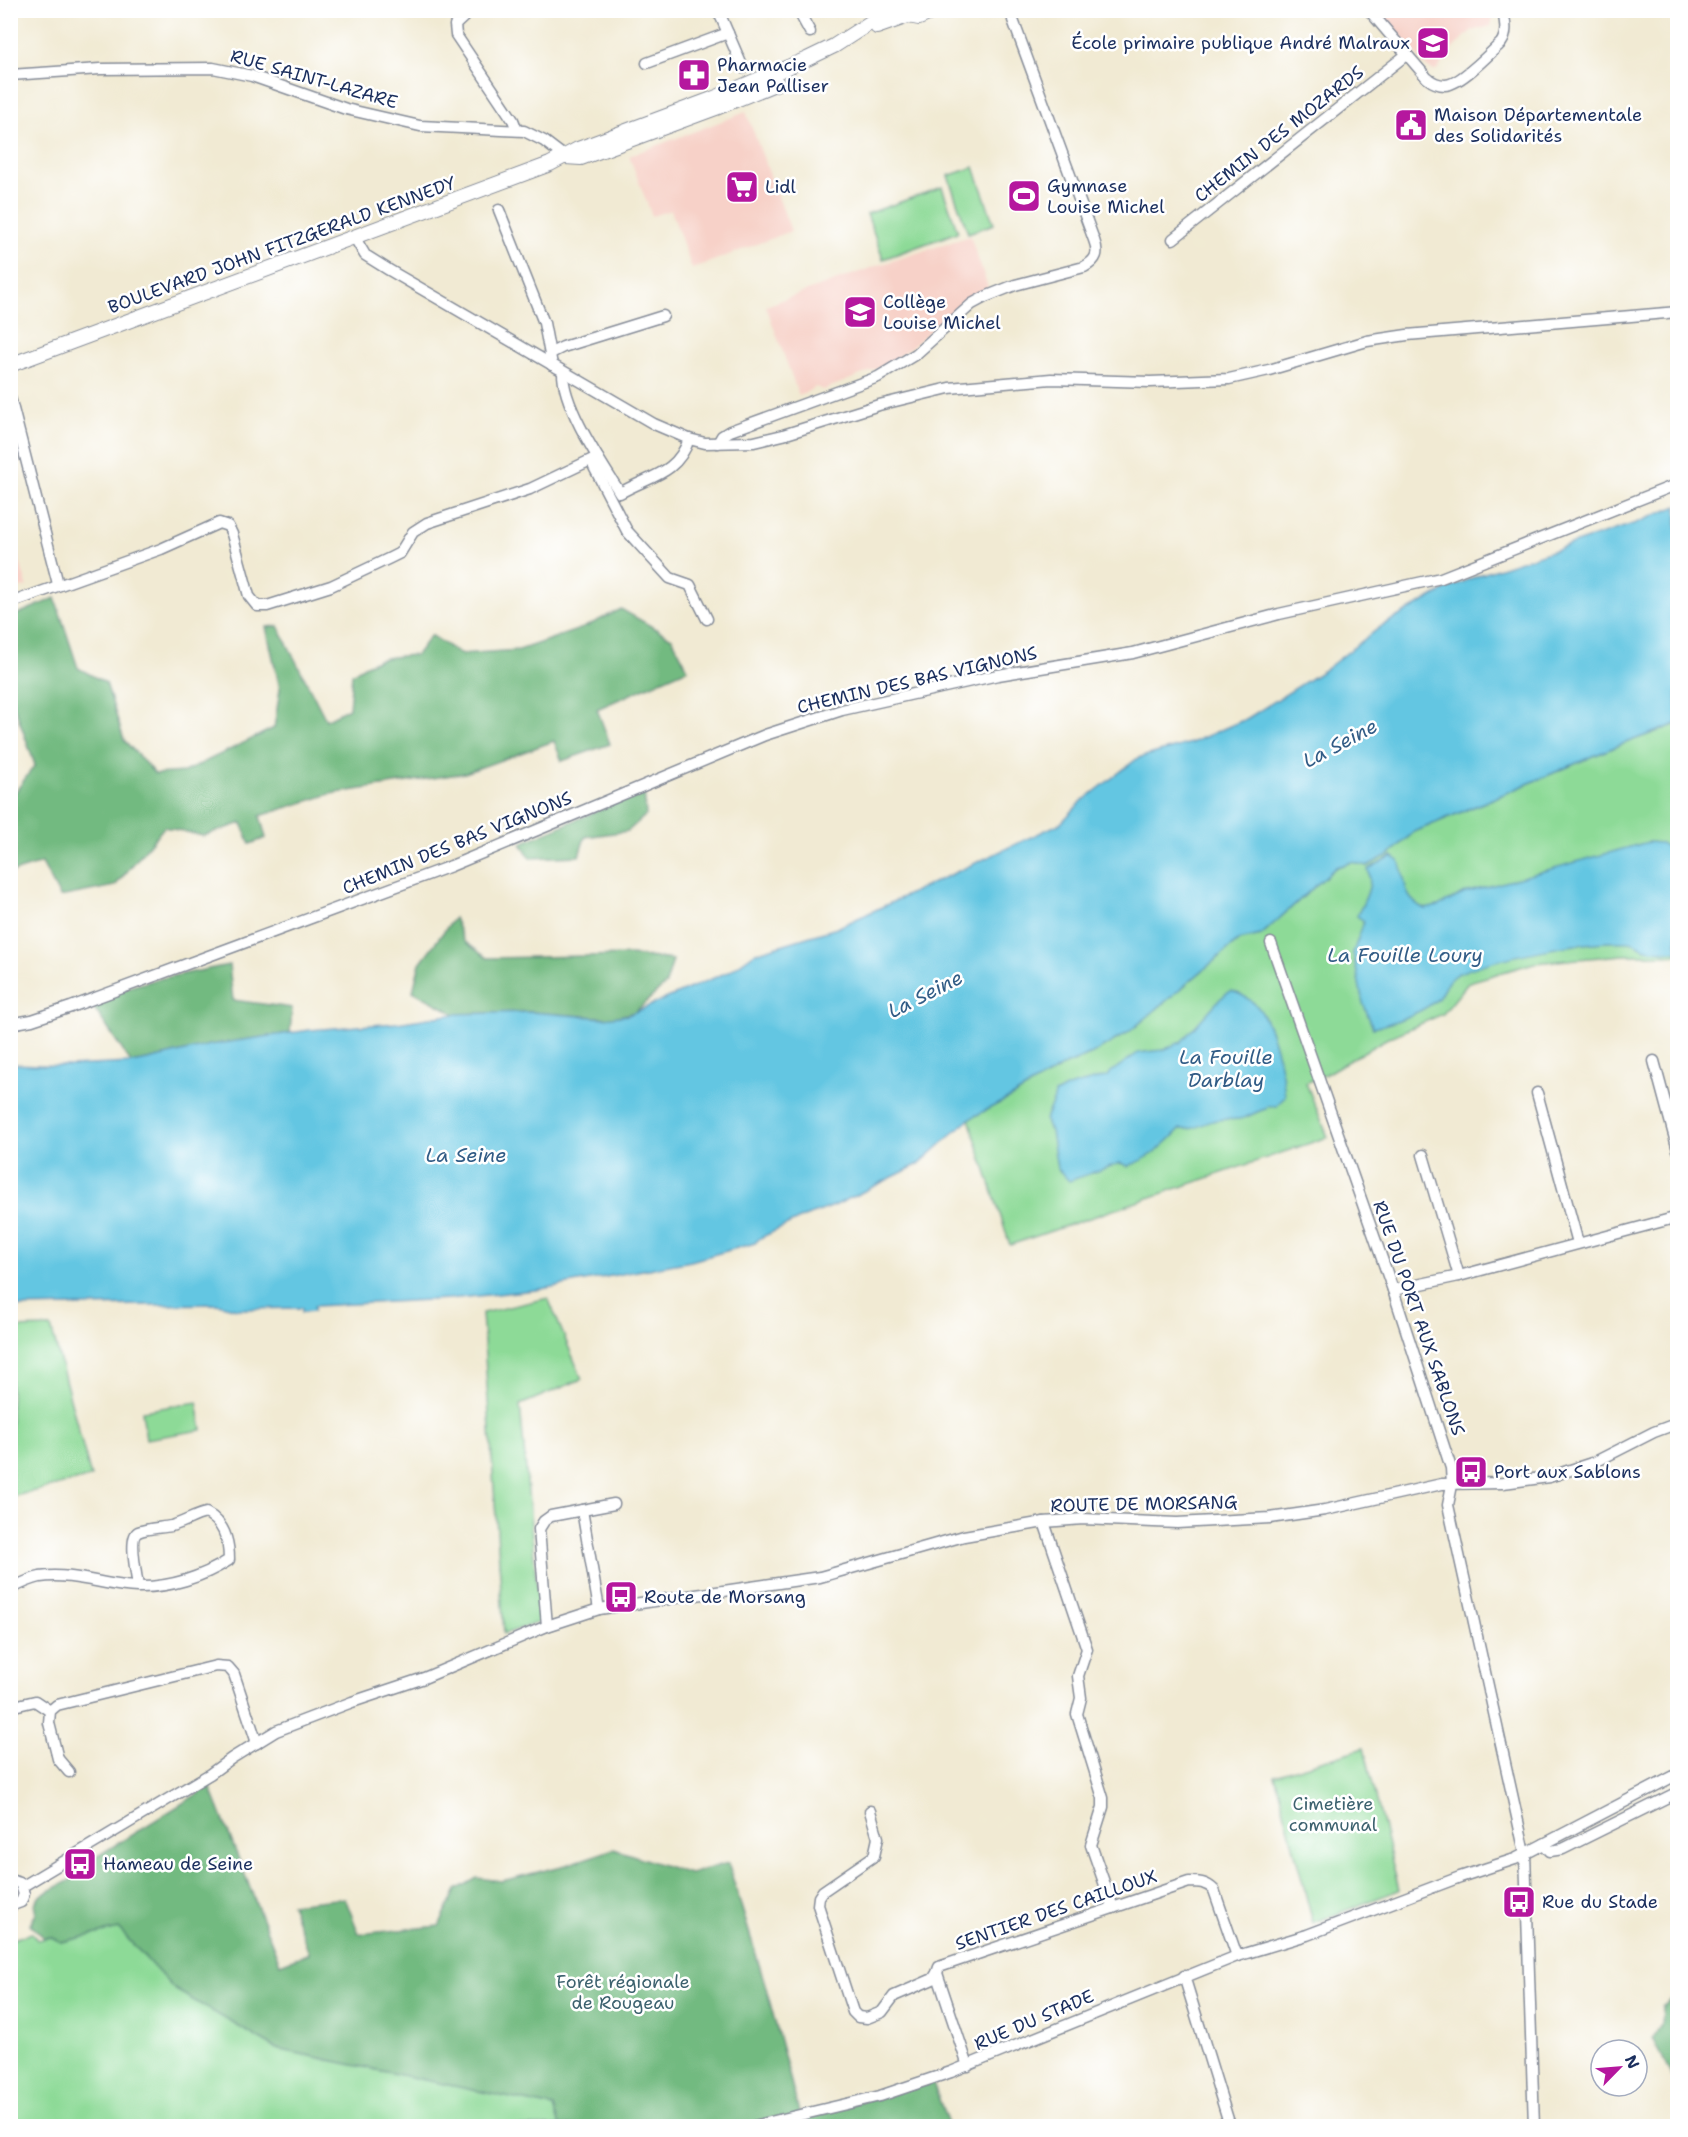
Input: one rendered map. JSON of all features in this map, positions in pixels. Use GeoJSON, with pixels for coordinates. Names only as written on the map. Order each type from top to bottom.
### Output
{"type":"FeatureCollection","features":[{"type":"Feature","properties":{"kind":"main road","name":"BOULEVARD JOHN FITZGERALD KENNEDY"},"geometry":{"type":"LineString","coordinates":[[10,364],[355,238],[550,164],[578,149],[712,99],[834,46],[890,10]]}},
{"type":"Feature","properties":{"kind":"main road","name":"BOULEVARD JOHN FITZGERALD KENNEDY"},"geometry":{"type":"LineString","coordinates":[[565,157],[581,158],[735,100],[838,54],[880,25],[906,13],[919,18],[937,10]]}},
{"type":"Feature","properties":{"kind":"street"},"geometry":{"type":"LineString","coordinates":[[471,10],[455,25],[456,35],[513,120],[517,130]]}},
{"type":"Feature","properties":{"kind":"street"},"geometry":{"type":"LineString","coordinates":[[715,10],[721,17],[743,68]]}},
{"type":"Feature","properties":{"kind":"street"},"geometry":{"type":"LineString","coordinates":[[798,10],[810,32]]}},
{"type":"Feature","properties":{"kind":"street"},"geometry":{"type":"LineString","coordinates":[[1369,10],[1432,82],[1444,85],[1463,76],[1504,40],[1506,31],[1503,10]]}},
{"type":"Feature","properties":{"kind":"street"},"geometry":{"type":"LineString","coordinates":[[718,443],[722,436],[730,431],[878,377],[916,354],[972,304],[985,297],[1007,287],[1084,267],[1094,260],[1097,251],[1094,240],[1013,21]]}},
{"type":"Feature","properties":{"kind":"street"},"geometry":{"type":"LineString","coordinates":[[647,63],[728,33]]}},
{"type":"Feature","properties":{"kind":"street","name":"CHEMIN DES MOZARDS"},"geometry":{"type":"LineString","coordinates":[[1173,239],[1406,55]]}},
{"type":"Feature","properties":{"kind":"street","name":"RUE SAINT-LAZARE"},"geometry":{"type":"LineString","coordinates":[[10,75],[100,69],[213,68],[252,76],[346,109],[420,126],[524,131],[544,141],[565,157]]}},
{"type":"Feature","properties":{"kind":"street"},"geometry":{"type":"LineString","coordinates":[[499,210],[536,299],[552,359]]}},
{"type":"Feature","properties":{"kind":"street"},"geometry":{"type":"LineString","coordinates":[[355,238],[370,259],[552,359],[563,372],[654,424],[688,439],[705,443],[745,443],[768,439],[879,405],[949,388],[1051,379],[1150,382],[1229,379],[1269,370],[1367,341],[1407,335],[1677,312]]}},
{"type":"Feature","properties":{"kind":"street"},"geometry":{"type":"LineString","coordinates":[[552,359],[562,347],[663,316]]}},
{"type":"Feature","properties":{"kind":"street"},"geometry":{"type":"LineString","coordinates":[[563,372],[564,385],[577,417],[598,458],[620,493],[661,474],[677,463],[684,453],[688,439]]}},
{"type":"Feature","properties":{"kind":"street"},"geometry":{"type":"LineString","coordinates":[[10,397],[58,584]]}},
{"type":"Feature","properties":{"kind":"street"},"geometry":{"type":"LineString","coordinates":[[10,603],[58,584],[102,572],[224,523],[232,534],[249,596],[257,606],[267,606],[331,586],[400,553],[413,532],[427,523],[530,489],[598,458]]}},
{"type":"Feature","properties":{"kind":"street"},"geometry":{"type":"LineString","coordinates":[[598,458],[594,467],[627,531],[670,578],[690,585],[707,619]]}},
{"type":"Feature","properties":{"kind":"street","name":"CHEMIN DES BAS VIGNONS"},"geometry":{"type":"LineString","coordinates":[[10,1024],[32,1020],[71,1007],[451,867],[765,735],[813,718],[998,675],[1133,653],[1279,614],[1442,578],[1677,484]]}},
{"type":"Feature","properties":{"kind":"street","name":"RUE DU PORT AUX SABLONS"},"geometry":{"type":"LineString","coordinates":[[1271,943],[1393,1290],[1451,1468],[1452,1485],[1448,1505],[1525,1854],[1534,2127]]}},
{"type":"Feature","properties":{"kind":"street"},"geometry":{"type":"LineString","coordinates":[[1654,1061],[1677,1150]]}},
{"type":"Feature","properties":{"kind":"street"},"geometry":{"type":"LineString","coordinates":[[1537,1093],[1578,1243]]}},
{"type":"Feature","properties":{"kind":"street"},"geometry":{"type":"LineString","coordinates":[[1423,1155],[1459,1276]]}},
{"type":"Feature","properties":{"kind":"street"},"geometry":{"type":"LineString","coordinates":[[1393,1290],[1459,1276],[1677,1217]]}},
{"type":"Feature","properties":{"kind":"street","name":"ROUTE DE MORSANG"},"geometry":{"type":"LineString","coordinates":[[23,1886],[210,1774],[276,1731],[424,1678],[547,1626],[599,1609],[820,1577],[964,1536],[1044,1522],[1083,1520],[1177,1523],[1270,1518],[1325,1510],[1427,1486],[1503,1483],[1549,1477],[1595,1462],[1677,1423]]}},
{"type":"Feature","properties":{"kind":"street"},"geometry":{"type":"LineString","coordinates":[[547,1626],[540,1526],[551,1516],[614,1504]]}},
{"type":"Feature","properties":{"kind":"street"},"geometry":{"type":"LineString","coordinates":[[582,1510],[599,1609]]}},
{"type":"Feature","properties":{"kind":"street"},"geometry":{"type":"LineString","coordinates":[[10,1589],[40,1577],[64,1577],[138,1587],[169,1585],[195,1577],[229,1560],[229,1544],[223,1528],[215,1518],[206,1513],[196,1515],[173,1526],[137,1532],[133,1537],[133,1548],[138,1587]]}},
{"type":"Feature","properties":{"kind":"street"},"geometry":{"type":"LineString","coordinates":[[1044,1522],[1087,1649],[1078,1676],[1081,1698],[1077,1714],[1103,1798],[1103,1807],[1092,1845],[1113,1908]]}},
{"type":"Feature","properties":{"kind":"street"},"geometry":{"type":"LineString","coordinates":[[69,1772],[58,1760],[49,1723],[50,1711],[57,1705],[216,1666],[228,1667],[234,1674],[257,1743]]}},
{"type":"Feature","properties":{"kind":"street"},"geometry":{"type":"LineString","coordinates":[[10,1707],[35,1701],[50,1711]]}},
{"type":"Feature","properties":{"kind":"street","name":"RUE DU STADE"},"geometry":{"type":"LineString","coordinates":[[754,2127],[880,2096],[968,2066],[1184,1976],[1237,1956],[1306,1935],[1525,1854],[1677,1774]]}},
{"type":"Feature","properties":{"kind":"street"},"geometry":{"type":"LineString","coordinates":[[1544,1844],[1550,1851],[1563,1849],[1677,1792]]}},
{"type":"Feature","properties":{"kind":"street","name":"SENTIER DES CAILLOUX"},"geometry":{"type":"LineString","coordinates":[[870,1811],[878,1838],[874,1856],[819,1897],[819,1905],[853,2012],[858,2017],[875,2016],[882,2012],[894,1996],[933,1979],[939,1967],[1189,1882],[1208,1884],[1217,1896],[1237,1956]]}},
{"type":"Feature","properties":{"kind":"street"},"geometry":{"type":"LineString","coordinates":[[10,1880],[17,1881],[23,1886],[23,1899],[18,1905],[10,1906]]}},
{"type":"Feature","properties":{"kind":"street"},"geometry":{"type":"LineString","coordinates":[[937,1972],[968,2066]]}},
{"type":"Feature","properties":{"kind":"street"},"geometry":{"type":"LineString","coordinates":[[1184,1976],[1229,2124],[1210,2127]]}},
{"type":"Feature","properties":{"kind":"shaded area","name":"École primaire publique André Malraux"},"geometry":{"type":"Polygon","coordinates":[[[1493,10],[1491,26],[1471,31],[1447,54],[1439,68],[1434,71],[1428,68],[1379,11],[1493,10]]]}},
{"type":"Feature","properties":{"kind":"shaded area"},"geometry":{"type":"Polygon","coordinates":[[[746,112],[791,231],[692,269],[671,210],[652,216],[629,156],[746,112]]]}},
{"type":"Feature","properties":{"kind":"shaded area","name":"Collège Louise Michel"},"geometry":{"type":"Polygon","coordinates":[[[970,236],[988,287],[960,304],[913,346],[886,365],[823,390],[816,387],[799,396],[766,306],[876,266],[970,236]]]}},
{"type":"Feature","properties":{"kind":"shaded area"},"geometry":{"type":"Polygon","coordinates":[[[11,530],[27,586],[10,591],[11,530]]]}},
{"type":"Feature","properties":{"kind":"green space"},"geometry":{"type":"Polygon","coordinates":[[[974,167],[994,224],[968,233],[948,176],[974,167]]]}},
{"type":"Feature","properties":{"kind":"green space"},"geometry":{"type":"Polygon","coordinates":[[[942,187],[958,232],[883,259],[867,214],[942,187]]]}},
{"type":"Feature","properties":{"kind":"green space"},"geometry":{"type":"Polygon","coordinates":[[[55,598],[78,668],[106,683],[124,740],[155,774],[184,772],[274,728],[280,689],[266,627],[278,626],[326,720],[349,708],[352,674],[382,659],[416,655],[431,635],[460,654],[519,650],[583,628],[621,609],[672,638],[688,669],[597,709],[610,744],[562,761],[554,741],[465,773],[330,794],[260,816],[266,838],[250,844],[242,823],[203,836],[164,827],[115,886],[60,897],[42,863],[10,873],[11,798],[35,765],[11,697],[11,617],[55,598]]]}},
{"type":"Feature","properties":{"kind":"green space"},"geometry":{"type":"Polygon","coordinates":[[[1677,724],[1677,955],[1623,955],[1534,963],[1469,982],[1443,1014],[1386,1039],[1306,1083],[1328,1137],[1010,1245],[969,1119],[1129,1032],[1239,940],[1261,935],[1336,867],[1352,862],[1367,866],[1390,854],[1414,832],[1617,746],[1677,724]]]}},
{"type":"Feature","properties":{"kind":"green space"},"geometry":{"type":"Polygon","coordinates":[[[644,791],[646,815],[628,831],[585,837],[579,856],[530,858],[521,843],[644,791]]]}},
{"type":"Feature","properties":{"kind":"green space"},"geometry":{"type":"Polygon","coordinates":[[[454,918],[464,941],[487,958],[631,955],[673,960],[666,984],[635,1012],[611,1018],[530,1012],[455,1014],[413,991],[420,963],[454,918]]]}},
{"type":"Feature","properties":{"kind":"green space"},"geometry":{"type":"Polygon","coordinates":[[[229,965],[233,1000],[292,1008],[290,1033],[210,1045],[131,1063],[94,1008],[114,991],[158,979],[229,965]]]}},
{"type":"Feature","properties":{"kind":"green space"},"geometry":{"type":"Polygon","coordinates":[[[548,1298],[582,1379],[520,1405],[540,1622],[504,1634],[482,1313],[548,1298]]]}},
{"type":"Feature","properties":{"kind":"green space"},"geometry":{"type":"Polygon","coordinates":[[[51,1327],[91,1477],[11,1497],[11,1328],[51,1327]]]}},
{"type":"Feature","properties":{"kind":"green space"},"geometry":{"type":"Polygon","coordinates":[[[197,1402],[202,1430],[146,1439],[142,1411],[197,1402]]]}},
{"type":"Feature","properties":{"kind":"green space","name":"Cimetière communal"},"geometry":{"type":"Polygon","coordinates":[[[1364,1748],[1399,1890],[1313,1923],[1275,1775],[1364,1748]]]}},
{"type":"Feature","properties":{"kind":"green space","name":"Forêt régionale de Rougeau"},"geometry":{"type":"Polygon","coordinates":[[[210,1786],[280,1964],[309,1953],[291,1904],[345,1898],[359,1934],[439,1926],[456,1890],[477,1878],[502,1881],[566,1865],[614,1849],[690,1874],[728,1863],[765,1984],[800,2116],[933,2083],[949,2126],[560,2126],[554,2107],[277,2049],[174,1989],[119,1929],[61,1942],[51,1937],[44,1938],[30,1924],[36,1914],[34,1904],[40,1896],[78,1876],[80,1867],[210,1786]]]}},
{"type":"Feature","properties":{"kind":"green space"},"geometry":{"type":"Polygon","coordinates":[[[119,1929],[174,1989],[277,2049],[554,2107],[560,2126],[11,2126],[10,1940],[32,1933],[37,1940],[51,1937],[61,1942],[119,1929]]]}},
{"type":"Feature","properties":{"kind":"green space"},"geometry":{"type":"Polygon","coordinates":[[[1673,1999],[1677,2004],[1677,2087],[1653,2038],[1661,2025],[1662,2007],[1673,1999]]]}},
{"type":"Feature","properties":{"kind":"water","name":"La Seine"},"geometry":{"type":"Polygon","coordinates":[[[1677,506],[1677,724],[1617,746],[1414,832],[1390,854],[1367,866],[1352,862],[1336,867],[1261,935],[1239,940],[1129,1032],[969,1119],[919,1164],[834,1206],[804,1217],[760,1238],[755,1243],[691,1261],[536,1290],[448,1299],[314,1306],[314,1311],[302,1312],[302,1308],[237,1309],[218,1304],[11,1307],[11,1064],[69,1066],[131,1063],[210,1045],[310,1030],[397,1023],[455,1014],[530,1012],[604,1018],[628,1015],[730,971],[755,953],[837,928],[1061,823],[1081,802],[1138,758],[1191,743],[1248,718],[1326,669],[1383,625],[1447,589],[1479,575],[1636,523],[1677,506]]]}},
{"type":"Feature","properties":{"kind":"water","name":"La Fouille Loury"},"geometry":{"type":"Polygon","coordinates":[[[1648,842],[1661,843],[1677,855],[1677,951],[1646,949],[1631,942],[1610,942],[1566,946],[1498,961],[1455,975],[1434,1002],[1418,1012],[1373,1028],[1363,1003],[1353,953],[1364,921],[1357,916],[1369,887],[1368,869],[1392,856],[1399,861],[1408,894],[1425,909],[1438,906],[1465,893],[1648,842]]]}},
{"type":"Feature","properties":{"kind":"water","name":"La Fouille Darblay"},"geometry":{"type":"Polygon","coordinates":[[[1232,991],[1256,1005],[1270,1031],[1280,1065],[1285,1096],[1277,1106],[1267,1106],[1266,1109],[1244,1118],[1216,1120],[1194,1128],[1180,1129],[1156,1151],[1136,1163],[1128,1166],[1120,1163],[1069,1181],[1057,1168],[1051,1131],[1046,1121],[1055,1094],[1068,1087],[1108,1076],[1138,1053],[1163,1050],[1181,1042],[1218,1001],[1232,991]]]}},
{"type":"Feature","properties":{"kind":"place","name":"École primaire publique André Malraux"},"geometry":{"type":"Point","coordinates":[1433,43]}},
{"type":"Feature","properties":{"kind":"place","name":"Pharmacie Jean Palliser"},"geometry":{"type":"Point","coordinates":[694,75]}},
{"type":"Feature","properties":{"kind":"place","name":"Maison Départementale des Solidarités"},"geometry":{"type":"Point","coordinates":[1411,125]}},
{"type":"Feature","properties":{"kind":"place","name":"Lidl"},"geometry":{"type":"Point","coordinates":[742,187]}},
{"type":"Feature","properties":{"kind":"place","name":"Gymnase Louise Michel"},"geometry":{"type":"Point","coordinates":[1024,196]}},
{"type":"Feature","properties":{"kind":"place","name":"Collège Louise Michel"},"geometry":{"type":"Point","coordinates":[860,312]}},
{"type":"Feature","properties":{"kind":"place","name":"Port aux Sablons"},"geometry":{"type":"Point","coordinates":[1471,1472]}},
{"type":"Feature","properties":{"kind":"place","name":"Route de Morsang"},"geometry":{"type":"Point","coordinates":[621,1597]}},
{"type":"Feature","properties":{"kind":"place","name":"Hameau de Seine"},"geometry":{"type":"Point","coordinates":[80,1864]}},
{"type":"Feature","properties":{"kind":"place","name":"Rue du Stade"},"geometry":{"type":"Point","coordinates":[1519,1902]}}]}
